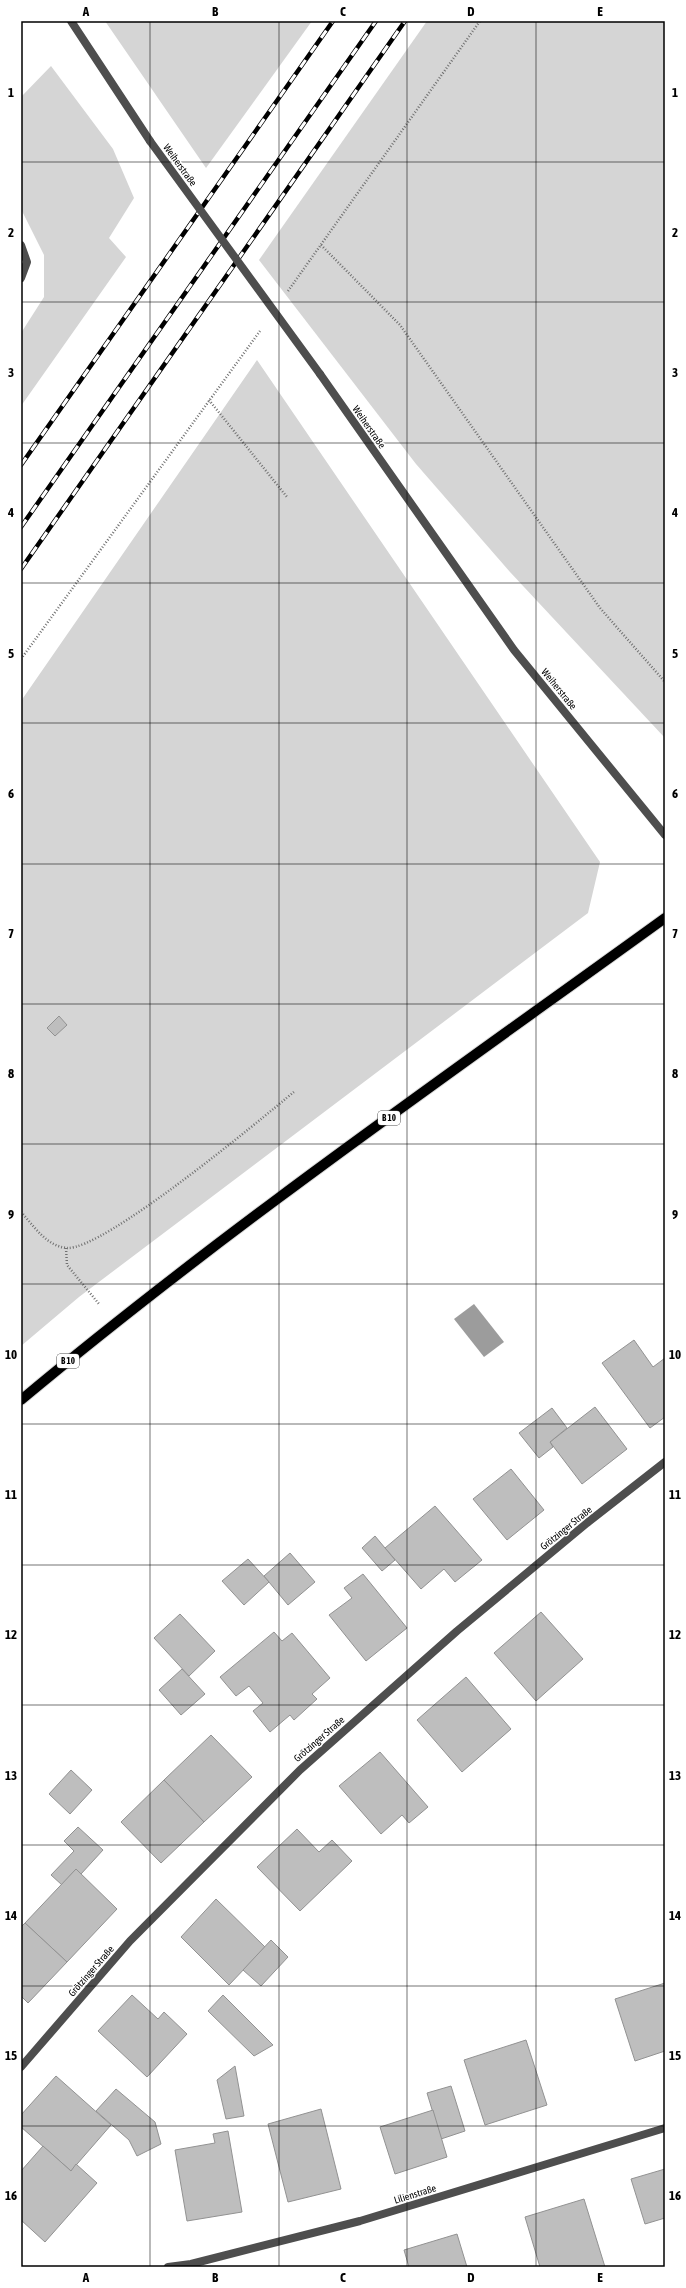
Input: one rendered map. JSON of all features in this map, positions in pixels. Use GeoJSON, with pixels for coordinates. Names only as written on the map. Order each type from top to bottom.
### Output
{"type":"FeatureCollection","features":[{"type":"Feature","properties":{"kind":"main road","name":"B 10"},"geometry":{"type":"LineString","coordinates":[[21,1400],[115,1322],[245,1224],[665,918]]}},
{"type":"Feature","properties":{"kind":"street","name":"Weiherstraße"},"geometry":{"type":"LineString","coordinates":[[71,21],[150,141],[320,374],[514,650],[665,835]]}},
{"type":"Feature","properties":{"kind":"street"},"geometry":{"type":"LineString","coordinates":[[21,245],[27,262],[21,278]]}},
{"type":"Feature","properties":{"kind":"street","name":"Grötzinger Straße"},"geometry":{"type":"LineString","coordinates":[[21,2067],[130,1941],[300,1770],[457,1632],[665,1462]]}},
{"type":"Feature","properties":{"kind":"street","name":"Lilienstraße"},"geometry":{"type":"LineString","coordinates":[[168,2267],[191,2264],[360,2221],[665,2128]]}},
{"type":"Feature","properties":{"kind":"path"},"geometry":{"type":"LineString","coordinates":[[285,296],[480,21]]}},
{"type":"Feature","properties":{"kind":"path"},"geometry":{"type":"LineString","coordinates":[[321,245],[400,325],[600,608],[665,682]]}},
{"type":"Feature","properties":{"kind":"path"},"geometry":{"type":"LineString","coordinates":[[21,659],[262,328]]}},
{"type":"Feature","properties":{"kind":"path"},"geometry":{"type":"LineString","coordinates":[[209,400],[287,497]]}},
{"type":"Feature","properties":{"kind":"path"},"geometry":{"type":"LineString","coordinates":[[21,1212],[44,1239],[66,1248],[77,1248],[89,1243],[127,1220],[230,1145],[295,1091]]}},
{"type":"Feature","properties":{"kind":"path"},"geometry":{"type":"LineString","coordinates":[[66,1248],[67,1265],[90,1292]]}},
{"type":"Feature","properties":{"kind":"shaded area"},"geometry":{"type":"Polygon","coordinates":[[[105,21],[312,21],[206,168],[105,21]]]}},
{"type":"Feature","properties":{"kind":"shaded area"},"geometry":{"type":"Polygon","coordinates":[[[427,21],[665,21],[665,738],[510,572],[416,464],[259,260],[427,21]]]}},
{"type":"Feature","properties":{"kind":"shaded area"},"geometry":{"type":"Polygon","coordinates":[[[51,66],[113,149],[134,198],[109,238],[126,257],[21,406],[21,333],[44,297],[44,255],[21,209],[21,97],[51,66]]]}},
{"type":"Feature","properties":{"kind":"shaded area"},"geometry":{"type":"Polygon","coordinates":[[[257,360],[600,862],[588,913],[79,1297],[21,1346],[21,701],[257,360]]]}},
{"type":"Feature","properties":{"kind":"shaded area"},"geometry":{"type":"Polygon","coordinates":[[[474,1304],[504,1342],[484,1357],[454,1319],[474,1304]]]}},
{"type":"Feature","properties":{"kind":"building"},"geometry":{"type":"Polygon","coordinates":[[[59,1016],[67,1025],[55,1036],[47,1028],[59,1016]]]}},
{"type":"Feature","properties":{"kind":"building"},"geometry":{"type":"Polygon","coordinates":[[[634,1340],[653,1367],[665,1358],[665,1417],[650,1428],[602,1363],[634,1340]]]}},
{"type":"Feature","properties":{"kind":"building"},"geometry":{"type":"Polygon","coordinates":[[[595,1407],[627,1449],[582,1484],[550,1442],[595,1407]]]}},
{"type":"Feature","properties":{"kind":"building"},"geometry":{"type":"Polygon","coordinates":[[[552,1408],[567,1428],[550,1442],[553,1447],[539,1458],[519,1433],[552,1408]]]}},
{"type":"Feature","properties":{"kind":"building"},"geometry":{"type":"Polygon","coordinates":[[[511,1469],[544,1510],[507,1540],[473,1499],[511,1469]]]}},
{"type":"Feature","properties":{"kind":"building"},"geometry":{"type":"Polygon","coordinates":[[[435,1506],[482,1560],[455,1582],[444,1569],[421,1589],[385,1548],[435,1506]]]}},
{"type":"Feature","properties":{"kind":"building"},"geometry":{"type":"Polygon","coordinates":[[[375,1536],[395,1560],[382,1571],[362,1548],[375,1536]]]}},
{"type":"Feature","properties":{"kind":"building"},"geometry":{"type":"Polygon","coordinates":[[[290,1553],[315,1582],[288,1605],[264,1576],[290,1553]]]}},
{"type":"Feature","properties":{"kind":"building"},"geometry":{"type":"Polygon","coordinates":[[[248,1559],[269,1582],[244,1605],[222,1581],[248,1559]]]}},
{"type":"Feature","properties":{"kind":"building"},"geometry":{"type":"Polygon","coordinates":[[[363,1574],[407,1628],[366,1661],[329,1615],[352,1598],[344,1588],[363,1574]]]}},
{"type":"Feature","properties":{"kind":"building"},"geometry":{"type":"Polygon","coordinates":[[[541,1612],[583,1659],[536,1701],[494,1653],[541,1612]]]}},
{"type":"Feature","properties":{"kind":"building"},"geometry":{"type":"Polygon","coordinates":[[[180,1614],[215,1651],[189,1676],[154,1638],[180,1614]]]}},
{"type":"Feature","properties":{"kind":"building"},"geometry":{"type":"Polygon","coordinates":[[[274,1632],[282,1641],[292,1633],[330,1678],[312,1694],[317,1699],[294,1720],[290,1715],[270,1732],[253,1711],[263,1703],[249,1686],[236,1696],[220,1677],[274,1632]]]}},
{"type":"Feature","properties":{"kind":"building"},"geometry":{"type":"Polygon","coordinates":[[[182,1669],[205,1694],[181,1715],[159,1690],[182,1669]]]}},
{"type":"Feature","properties":{"kind":"building"},"geometry":{"type":"Polygon","coordinates":[[[466,1677],[511,1729],[462,1772],[417,1720],[466,1677]]]}},
{"type":"Feature","properties":{"kind":"building"},"geometry":{"type":"Polygon","coordinates":[[[211,1735],[252,1777],[204,1822],[164,1780],[211,1735]]]}},
{"type":"Feature","properties":{"kind":"building"},"geometry":{"type":"Polygon","coordinates":[[[380,1752],[428,1807],[409,1823],[402,1815],[381,1834],[339,1786],[380,1752]]]}},
{"type":"Feature","properties":{"kind":"building"},"geometry":{"type":"Polygon","coordinates":[[[71,1770],[92,1790],[70,1814],[49,1794],[71,1770]]]}},
{"type":"Feature","properties":{"kind":"building"},"geometry":{"type":"Polygon","coordinates":[[[164,1780],[204,1822],[161,1863],[121,1822],[164,1780]]]}},
{"type":"Feature","properties":{"kind":"building"},"geometry":{"type":"Polygon","coordinates":[[[78,1827],[103,1850],[81,1874],[76,1869],[62,1885],[51,1875],[74,1851],[64,1841],[78,1827]]]}},
{"type":"Feature","properties":{"kind":"building"},"geometry":{"type":"Polygon","coordinates":[[[297,1829],[319,1852],[332,1840],[352,1861],[300,1911],[257,1867],[297,1829]]]}},
{"type":"Feature","properties":{"kind":"building"},"geometry":{"type":"Polygon","coordinates":[[[76,1869],[117,1909],[67,1962],[25,1923],[76,1869]]]}},
{"type":"Feature","properties":{"kind":"building"},"geometry":{"type":"Polygon","coordinates":[[[216,1899],[265,1947],[229,1985],[181,1937],[216,1899]]]}},
{"type":"Feature","properties":{"kind":"building"},"geometry":{"type":"Polygon","coordinates":[[[25,1923],[67,1962],[28,2003],[21,1996],[21,1927],[25,1923]]]}},
{"type":"Feature","properties":{"kind":"building"},"geometry":{"type":"Polygon","coordinates":[[[271,1940],[288,1957],[261,1986],[243,1970],[271,1940]]]}},
{"type":"Feature","properties":{"kind":"building"},"geometry":{"type":"Polygon","coordinates":[[[665,1983],[665,2051],[635,2061],[615,1999],[665,1983]]]}},
{"type":"Feature","properties":{"kind":"building"},"geometry":{"type":"Polygon","coordinates":[[[132,1995],[158,2019],[164,2012],[187,2034],[147,2077],[98,2031],[132,1995]]]}},
{"type":"Feature","properties":{"kind":"building"},"geometry":{"type":"Polygon","coordinates":[[[223,1995],[273,2045],[254,2056],[208,2011],[223,1995]]]}},
{"type":"Feature","properties":{"kind":"building"},"geometry":{"type":"Polygon","coordinates":[[[526,2040],[547,2105],[485,2125],[464,2060],[526,2040]]]}},
{"type":"Feature","properties":{"kind":"building"},"geometry":{"type":"Polygon","coordinates":[[[235,2066],[244,2116],[226,2119],[217,2080],[235,2066]]]}},
{"type":"Feature","properties":{"kind":"building"},"geometry":{"type":"Polygon","coordinates":[[[56,2076],[111,2125],[71,2171],[21,2127],[21,2115],[56,2076]]]}},
{"type":"Feature","properties":{"kind":"building"},"geometry":{"type":"Polygon","coordinates":[[[451,2086],[465,2131],[441,2139],[427,2093],[451,2086]]]}},
{"type":"Feature","properties":{"kind":"building"},"geometry":{"type":"Polygon","coordinates":[[[116,2089],[155,2122],[161,2144],[137,2156],[129,2140],[96,2111],[116,2089]]]}},
{"type":"Feature","properties":{"kind":"building"},"geometry":{"type":"Polygon","coordinates":[[[321,2109],[341,2189],[288,2202],[268,2124],[321,2109]]]}},
{"type":"Feature","properties":{"kind":"building"},"geometry":{"type":"Polygon","coordinates":[[[433,2110],[447,2157],[395,2174],[380,2127],[433,2110]]]}},
{"type":"Feature","properties":{"kind":"building"},"geometry":{"type":"Polygon","coordinates":[[[228,2131],[242,2212],[187,2221],[175,2150],[215,2143],[213,2134],[228,2131]]]}},
{"type":"Feature","properties":{"kind":"building"},"geometry":{"type":"Polygon","coordinates":[[[43,2146],[71,2171],[76,2164],[97,2183],[45,2242],[21,2220],[21,2171],[43,2146]]]}},
{"type":"Feature","properties":{"kind":"building"},"geometry":{"type":"Polygon","coordinates":[[[665,2169],[665,2218],[645,2224],[631,2179],[665,2169]]]}},
{"type":"Feature","properties":{"kind":"building"},"geometry":{"type":"Polygon","coordinates":[[[584,2199],[605,2267],[540,2267],[525,2217],[584,2199]]]}},
{"type":"Feature","properties":{"kind":"building"},"geometry":{"type":"Polygon","coordinates":[[[457,2234],[467,2267],[409,2267],[404,2250],[457,2234]]]}},
{"type":"Feature","properties":{"kind":"railway"},"geometry":{"type":"LineString","coordinates":[[21,465],[333,21]]}},
{"type":"Feature","properties":{"kind":"railway"},"geometry":{"type":"LineString","coordinates":[[21,527],[376,21]]}},
{"type":"Feature","properties":{"kind":"railway"},"geometry":{"type":"LineString","coordinates":[[21,569],[405,21]]}}]}
